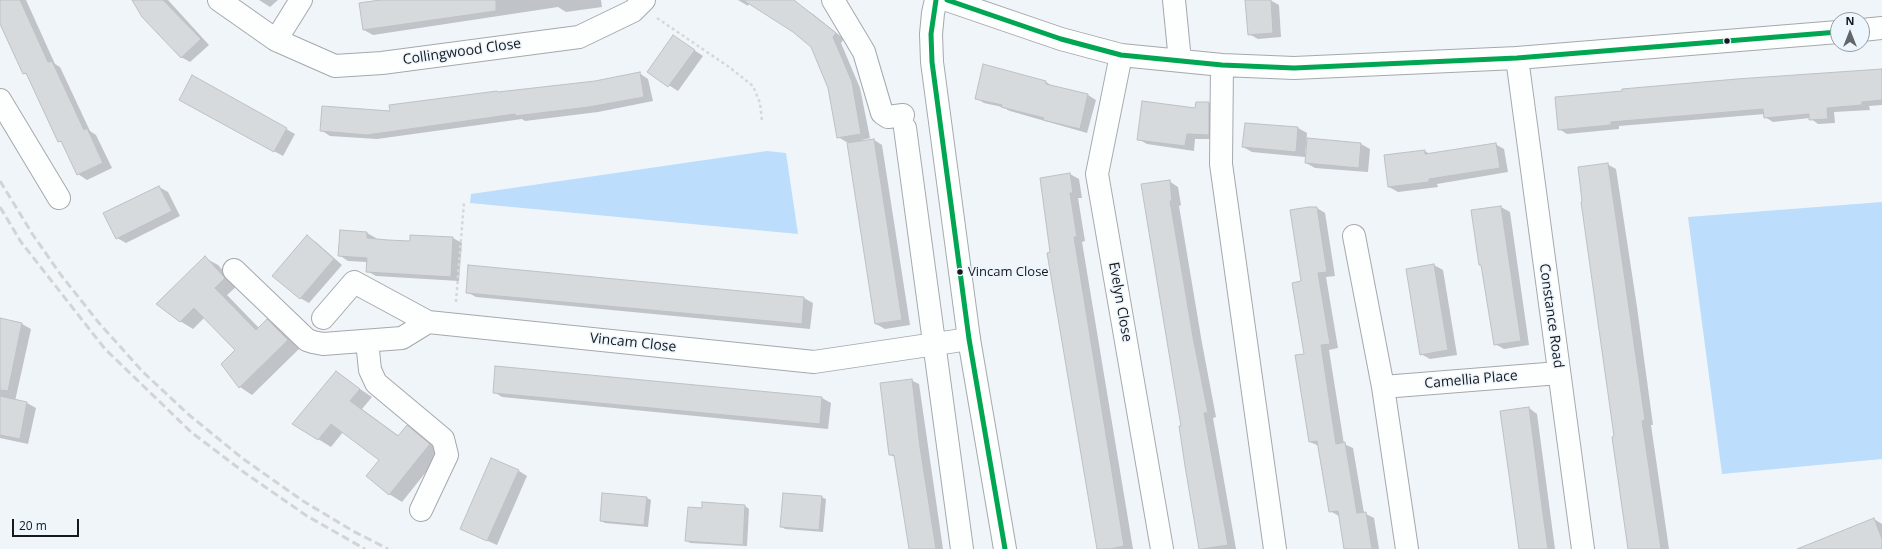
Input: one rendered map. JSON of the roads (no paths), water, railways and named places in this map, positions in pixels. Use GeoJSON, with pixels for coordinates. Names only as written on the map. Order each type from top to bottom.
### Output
{"type":"FeatureCollection","features":[{"type":"Feature","properties":{"kind":"street","name":"Collingwood Close"},"geometry":{"type":"LineString","coordinates":[[219,0],[276,40],[335,66],[382,63],[579,37],[633,11],[641,3]]}},
{"type":"Feature","properties":{"kind":"street"},"geometry":{"type":"LineString","coordinates":[[276,40],[301,0]]}},
{"type":"Feature","properties":{"kind":"street"},"geometry":{"type":"LineString","coordinates":[[833,0],[864,52],[882,113],[888,117],[904,121],[962,549]]}},
{"type":"Feature","properties":{"kind":"street"},"geometry":{"type":"LineString","coordinates":[[936,0],[931,34],[932,62],[969,339],[1005,549]]}},
{"type":"Feature","properties":{"kind":"street"},"geometry":{"type":"LineString","coordinates":[[947,0],[971,4],[1061,39],[1121,55],[1222,65],[1294,68],[1517,58],[1830,33]]}},
{"type":"Feature","properties":{"kind":"street"},"geometry":{"type":"LineString","coordinates":[[1174,0],[1180,61]]}},
{"type":"Feature","properties":{"kind":"street"},"geometry":{"type":"LineString","coordinates":[[1870,29],[1882,28]]}},
{"type":"Feature","properties":{"kind":"street","name":"Evelyn Close"},"geometry":{"type":"LineString","coordinates":[[1121,55],[1098,174],[1162,549]]}},
{"type":"Feature","properties":{"kind":"street","name":"Constance Road"},"geometry":{"type":"LineString","coordinates":[[1517,58],[1583,549]]}},
{"type":"Feature","properties":{"kind":"street"},"geometry":{"type":"LineString","coordinates":[[1222,65],[1222,164],[1275,549]]}},
{"type":"Feature","properties":{"kind":"street"},"geometry":{"type":"LineString","coordinates":[[0,100],[59,198]]}},
{"type":"Feature","properties":{"kind":"street"},"geometry":{"type":"LineString","coordinates":[[1354,236],[1383,387],[1407,549]]}},
{"type":"Feature","properties":{"kind":"street"},"geometry":{"type":"LineString","coordinates":[[234,270],[307,340],[323,344],[402,338],[428,322]]}},
{"type":"Feature","properties":{"kind":"street","name":"Vincam Close"},"geometry":{"type":"LineString","coordinates":[[323,318],[354,282],[428,322],[814,362],[969,339]]}},
{"type":"Feature","properties":{"kind":"street"},"geometry":{"type":"LineString","coordinates":[[367,341],[370,370],[376,383],[443,439],[447,455],[421,510]]}},
{"type":"Feature","properties":{"kind":"street","name":"Camellia Place"},"geometry":{"type":"LineString","coordinates":[[1383,387],[1559,372]]}},
{"type":"Feature","properties":{"kind":"railway"},"geometry":{"type":"LineString","coordinates":[[0,181],[33,235],[61,275],[99,323],[143,372],[188,414],[242,458],[303,501],[353,531],[388,549]]}},
{"type":"Feature","properties":{"kind":"railway"},"geometry":{"type":"LineString","coordinates":[[0,207],[21,242],[105,349],[191,432],[245,473],[307,516],[365,549]]}},
{"type":"Feature","properties":{"kind":"place","name":"Vincam Close"},"geometry":{"type":"Point","coordinates":[960,272]}}]}
